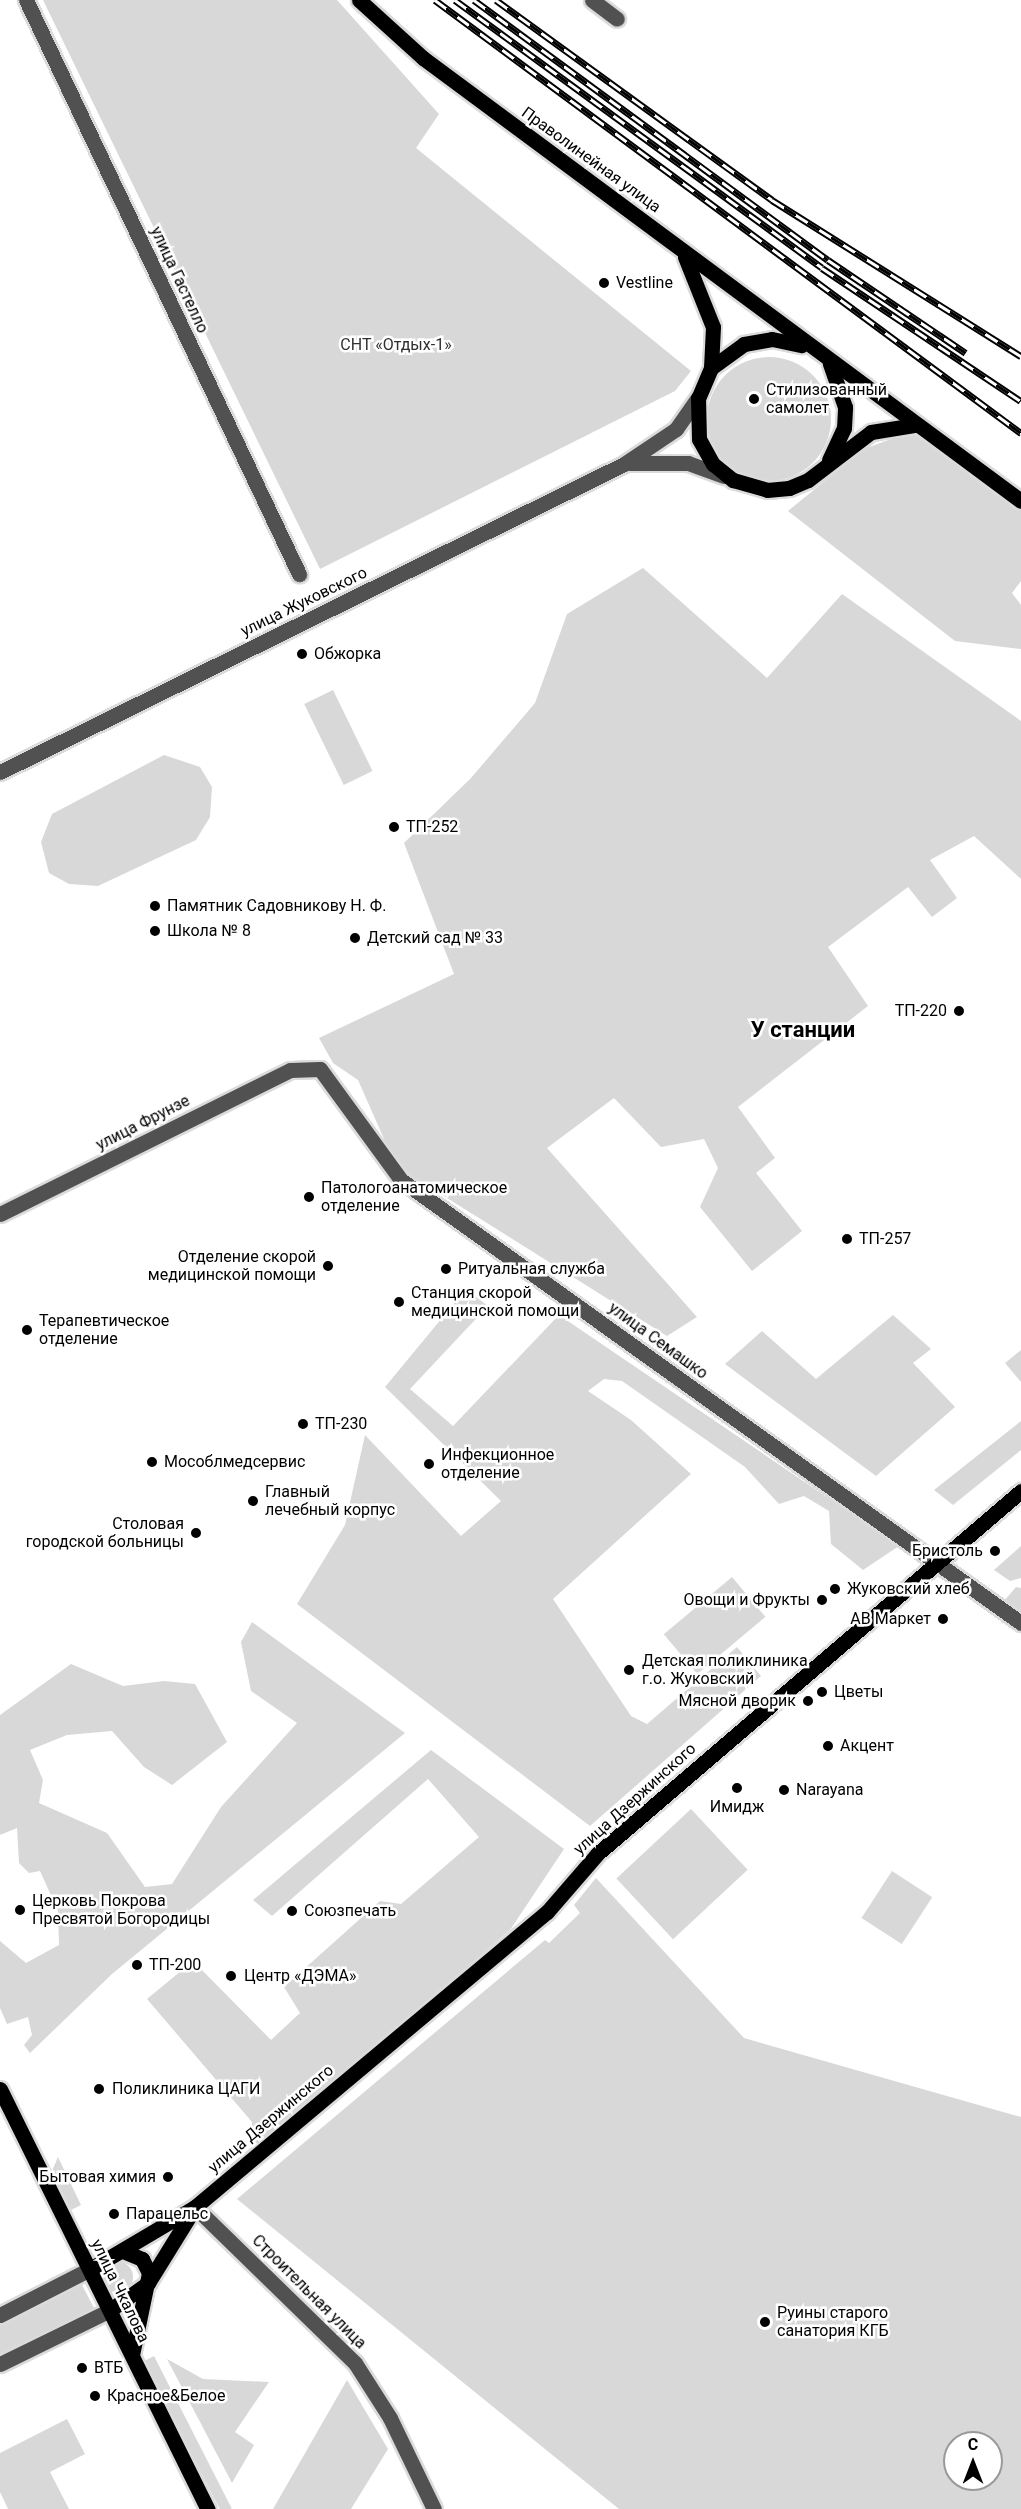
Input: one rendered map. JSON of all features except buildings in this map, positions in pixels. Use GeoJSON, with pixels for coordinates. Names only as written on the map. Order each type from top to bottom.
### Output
{"type":"FeatureCollection","features":[{"type":"Feature","properties":{"kind":"main road","name":"Праволинейная улица"},"geometry":{"type":"LineString","coordinates":[[359,0],[423,58],[681,249],[804,345]]}},
{"type":"Feature","properties":{"kind":"main road"},"geometry":{"type":"LineString","coordinates":[[681,249],[706,301],[713,327],[711,368],[698,398],[699,439],[713,464],[733,480],[766,490],[789,488],[824,467],[871,432],[915,425]]}},
{"type":"Feature","properties":{"kind":"main road"},"geometry":{"type":"LineString","coordinates":[[711,368],[744,344],[772,339],[804,345],[1021,501]]}},
{"type":"Feature","properties":{"kind":"main road"},"geometry":{"type":"LineString","coordinates":[[824,467],[844,428],[845,407],[830,363]]}},
{"type":"Feature","properties":{"kind":"main road","name":"улица Дзержинского"},"geometry":{"type":"LineString","coordinates":[[90,2270],[195,2207],[547,1912],[597,1854],[1021,1491]]}},
{"type":"Feature","properties":{"kind":"main road","name":"улица Чкалова"},"geometry":{"type":"LineString","coordinates":[[0,2089],[208,2509]]}},
{"type":"Feature","properties":{"kind":"main road","name":"улица Дзержинского"},"geometry":{"type":"LineString","coordinates":[[132,2355],[148,2283],[195,2207]]}},
{"type":"Feature","properties":{"kind":"main road"},"geometry":{"type":"LineString","coordinates":[[123,2251],[142,2259],[148,2283]]}},
{"type":"Feature","properties":{"kind":"main road","name":"улица Дзержинского"},"geometry":{"type":"LineString","coordinates":[[110,2310],[148,2283]]}},
{"type":"Feature","properties":{"kind":"street","name":"улица Гастелло"},"geometry":{"type":"LineString","coordinates":[[26,0],[299,574]]}},
{"type":"Feature","properties":{"kind":"street"},"geometry":{"type":"LineString","coordinates":[[592,0],[617,20]]}},
{"type":"Feature","properties":{"kind":"street","name":"улица Жуковского"},"geometry":{"type":"LineString","coordinates":[[0,772],[624,464],[676,429],[698,398]]}},
{"type":"Feature","properties":{"kind":"street"},"geometry":{"type":"LineString","coordinates":[[624,464],[688,463],[733,480]]}},
{"type":"Feature","properties":{"kind":"street","name":"улица Фрунзе"},"geometry":{"type":"LineString","coordinates":[[0,1214],[303,1067]]}},
{"type":"Feature","properties":{"kind":"street","name":"улица Семашко"},"geometry":{"type":"LineString","coordinates":[[303,1067],[331,1077],[379,1156],[401,1180],[933,1564],[1021,1623]]}},
{"type":"Feature","properties":{"kind":"street","name":"Строительная улица"},"geometry":{"type":"LineString","coordinates":[[195,2207],[355,2363],[390,2418],[434,2509]]}},
{"type":"Feature","properties":{"kind":"street"},"geometry":{"type":"LineString","coordinates":[[0,2315],[90,2270]]}},
{"type":"Feature","properties":{"kind":"street"},"geometry":{"type":"LineString","coordinates":[[0,2364],[110,2310]]}},
{"type":"Feature","properties":{"kind":"green space","name":"СНТ «Отдых-1»"},"geometry":{"type":"Polygon","coordinates":[[[43,0],[337,0],[439,114],[416,148],[691,371],[675,391],[320,569],[43,0]]]}},
{"type":"Feature","properties":{"kind":"green space"},"geometry":{"type":"Polygon","coordinates":[[[769,357],[793,362],[813,375],[826,395],[831,419],[826,443],[813,463],[793,476],[769,481],[745,476],[725,463],[712,443],[707,419],[712,395],[725,375],[745,362],[769,357]]]}},
{"type":"Feature","properties":{"kind":"green space"},"geometry":{"type":"Polygon","coordinates":[[[915,430],[1021,505],[1021,581],[1012,593],[1021,605],[1021,649],[955,641],[788,511],[864,449],[915,430]]]}},
{"type":"Feature","properties":{"kind":"green space"},"geometry":{"type":"Polygon","coordinates":[[[643,568],[767,678],[842,594],[1021,721],[1021,879],[974,836],[930,860],[957,898],[932,917],[908,887],[828,947],[868,1006],[738,1107],[775,1158],[756,1173],[802,1231],[752,1271],[700,1207],[718,1168],[704,1139],[661,1147],[614,1098],[547,1148],[697,1317],[667,1336],[396,1166],[358,1080],[333,1063],[319,1038],[454,974],[404,843],[471,778],[535,703],[567,614],[643,568]]]}},
{"type":"Feature","properties":{"kind":"green space"},"geometry":{"type":"Polygon","coordinates":[[[333,690],[372,771],[344,785],[304,704],[333,690]]]}},
{"type":"Feature","properties":{"kind":"green space"},"geometry":{"type":"Polygon","coordinates":[[[164,755],[200,767],[212,787],[210,817],[196,840],[98,886],[69,884],[49,873],[41,842],[52,814],[164,755]]]}},
{"type":"Feature","properties":{"kind":"green space"},"geometry":{"type":"Polygon","coordinates":[[[466,1289],[488,1306],[410,1389],[453,1426],[559,1315],[899,1546],[863,1570],[831,1544],[829,1511],[804,1496],[779,1504],[745,1467],[622,1381],[604,1379],[588,1391],[631,1420],[691,1474],[553,1599],[631,1716],[647,1724],[737,1647],[761,1676],[590,1826],[297,1604],[345,1525],[365,1435],[461,1536],[501,1501],[385,1387],[466,1289]]]}},
{"type":"Feature","properties":{"kind":"green space"},"geometry":{"type":"Polygon","coordinates":[[[893,1315],[931,1349],[913,1363],[955,1407],[876,1476],[725,1364],[762,1331],[816,1379],[893,1315]]]}},
{"type":"Feature","properties":{"kind":"green space"},"geometry":{"type":"Polygon","coordinates":[[[1021,1350],[1021,1382],[1005,1363],[1021,1350]]]}},
{"type":"Feature","properties":{"kind":"green space"},"geometry":{"type":"Polygon","coordinates":[[[1021,1421],[1021,1450],[953,1505],[934,1490],[1021,1421]]]}},
{"type":"Feature","properties":{"kind":"green space"},"geometry":{"type":"Polygon","coordinates":[[[1021,1546],[1021,1578],[1010,1581],[994,1570],[1021,1546]]]}},
{"type":"Feature","properties":{"kind":"green space"},"geometry":{"type":"Polygon","coordinates":[[[732,1577],[765,1617],[697,1674],[664,1634],[732,1577]]]}},
{"type":"Feature","properties":{"kind":"green space"},"geometry":{"type":"Polygon","coordinates":[[[1016,1587],[1021,1588],[1021,1615],[1004,1601],[1016,1587]]]}},
{"type":"Feature","properties":{"kind":"green space"},"geometry":{"type":"Polygon","coordinates":[[[252,1622],[405,1733],[112,1974],[30,2053],[24,2045],[32,2035],[28,2017],[7,2024],[0,2008],[0,1941],[26,1963],[59,1945],[58,1911],[40,1871],[29,1873],[19,1863],[17,1828],[0,1835],[0,1715],[71,1664],[123,1686],[164,1681],[195,1684],[227,1742],[172,1785],[144,1767],[112,1731],[67,1735],[30,1750],[43,1780],[39,1803],[107,1833],[145,1887],[172,1884],[221,1807],[297,1723],[251,1691],[241,1642],[252,1622]]]}},
{"type":"Feature","properties":{"kind":"green space"},"geometry":{"type":"Polygon","coordinates":[[[431,1750],[564,1849],[510,1930],[252,2151],[252,2122],[147,1999],[193,1961],[271,2040],[300,2013],[284,1987],[380,1901],[401,1904],[479,1837],[428,1779],[272,1916],[253,1900],[431,1750]]]}},
{"type":"Feature","properties":{"kind":"green space"},"geometry":{"type":"Polygon","coordinates":[[[691,1809],[748,1870],[673,1939],[616,1879],[691,1809]]]}},
{"type":"Feature","properties":{"kind":"green space"},"geometry":{"type":"Polygon","coordinates":[[[892,1871],[932,1897],[902,1944],[862,1918],[892,1871]]]}},
{"type":"Feature","properties":{"kind":"green space"},"geometry":{"type":"Polygon","coordinates":[[[596,1878],[744,2038],[1021,2117],[1021,2509],[619,2509],[237,2199],[545,1940],[549,1943],[580,1913],[574,1905],[596,1878]]]}},
{"type":"Feature","properties":{"kind":"green space"},"geometry":{"type":"Polygon","coordinates":[[[58,2157],[81,2205],[71,2210],[52,2171],[58,2157]]]}},
{"type":"Feature","properties":{"kind":"green space"},"geometry":{"type":"Polygon","coordinates":[[[117,2261],[128,2266],[133,2277],[128,2288],[117,2293],[106,2288],[101,2277],[106,2266],[117,2261]]]}},
{"type":"Feature","properties":{"kind":"green space"},"geometry":{"type":"Polygon","coordinates":[[[80,2281],[94,2308],[0,2355],[0,2321],[80,2281]]]}},
{"type":"Feature","properties":{"kind":"green space"},"geometry":{"type":"Polygon","coordinates":[[[154,2356],[232,2508],[220,2509],[144,2361],[154,2356]]]}},
{"type":"Feature","properties":{"kind":"green space"},"geometry":{"type":"Polygon","coordinates":[[[167,2359],[203,2379],[269,2382],[235,2432],[254,2445],[232,2483],[167,2359]]]}},
{"type":"Feature","properties":{"kind":"green space"},"geometry":{"type":"Polygon","coordinates":[[[347,2380],[388,2449],[351,2509],[273,2509],[347,2380]]]}},
{"type":"Feature","properties":{"kind":"green space"},"geometry":{"type":"Polygon","coordinates":[[[67,2419],[85,2454],[50,2472],[69,2509],[8,2509],[0,2492],[0,2453],[67,2419]]]}},
{"type":"Feature","properties":{"kind":"railway"},"geometry":{"type":"LineString","coordinates":[[435,0],[1021,433]]}},
{"type":"Feature","properties":{"kind":"railway"},"geometry":{"type":"LineString","coordinates":[[455,0],[822,268],[1021,401]]}},
{"type":"Feature","properties":{"kind":"railway"},"geometry":{"type":"LineString","coordinates":[[474,0],[828,260],[966,353]]}},
{"type":"Feature","properties":{"kind":"railway"},"geometry":{"type":"LineString","coordinates":[[496,0],[772,200],[1021,356]]}},
{"type":"Feature","properties":{"kind":"place","name":"Vestline"},"geometry":{"type":"Point","coordinates":[604,283]}},
{"type":"Feature","properties":{"kind":"place","name":"Стилизованный самолет"},"geometry":{"type":"Point","coordinates":[754,399]}},
{"type":"Feature","properties":{"kind":"place","name":"Обжорка"},"geometry":{"type":"Point","coordinates":[302,654]}},
{"type":"Feature","properties":{"kind":"place","name":"ТП-252"},"geometry":{"type":"Point","coordinates":[394,827]}},
{"type":"Feature","properties":{"kind":"place","name":"Памятник Садовникову Н. Ф."},"geometry":{"type":"Point","coordinates":[155,906]}},
{"type":"Feature","properties":{"kind":"place","name":"Школа № 8"},"geometry":{"type":"Point","coordinates":[155,931]}},
{"type":"Feature","properties":{"kind":"place","name":"Детский сад № 33"},"geometry":{"type":"Point","coordinates":[355,938]}},
{"type":"Feature","properties":{"kind":"place","name":"ТП-220"},"geometry":{"type":"Point","coordinates":[959,1011]}},
{"type":"Feature","properties":{"kind":"place","name":"Патологоанатомическое отделение"},"geometry":{"type":"Point","coordinates":[309,1197]}},
{"type":"Feature","properties":{"kind":"place","name":"ТП-257"},"geometry":{"type":"Point","coordinates":[847,1239]}},
{"type":"Feature","properties":{"kind":"place","name":"Отделение скорой медицинской помощи"},"geometry":{"type":"Point","coordinates":[328,1266]}},
{"type":"Feature","properties":{"kind":"place","name":"Ритуальная служба"},"geometry":{"type":"Point","coordinates":[446,1269]}},
{"type":"Feature","properties":{"kind":"place","name":"Станция скорой медицинской помощи"},"geometry":{"type":"Point","coordinates":[399,1302]}},
{"type":"Feature","properties":{"kind":"place","name":"Терапевтическое отделение"},"geometry":{"type":"Point","coordinates":[27,1330]}},
{"type":"Feature","properties":{"kind":"place","name":"ТП-230"},"geometry":{"type":"Point","coordinates":[303,1424]}},
{"type":"Feature","properties":{"kind":"place","name":"Мособлмедсервис"},"geometry":{"type":"Point","coordinates":[152,1462]}},
{"type":"Feature","properties":{"kind":"place","name":"Инфекционное отделение"},"geometry":{"type":"Point","coordinates":[429,1464]}},
{"type":"Feature","properties":{"kind":"place","name":"Главный лечебный корпус"},"geometry":{"type":"Point","coordinates":[253,1501]}},
{"type":"Feature","properties":{"kind":"place","name":"Столовая городской больницы"},"geometry":{"type":"Point","coordinates":[196,1533]}},
{"type":"Feature","properties":{"kind":"place","name":"Бристоль"},"geometry":{"type":"Point","coordinates":[995,1551]}},
{"type":"Feature","properties":{"kind":"place","name":"Жуковский хлеб"},"geometry":{"type":"Point","coordinates":[835,1589]}},
{"type":"Feature","properties":{"kind":"place","name":"Овощи и Фрукты"},"geometry":{"type":"Point","coordinates":[822,1600]}},
{"type":"Feature","properties":{"kind":"place","name":"АВ Маркет"},"geometry":{"type":"Point","coordinates":[943,1619]}},
{"type":"Feature","properties":{"kind":"place","name":"Детская поликлиника г.о. Жуковский"},"geometry":{"type":"Point","coordinates":[629,1670]}},
{"type":"Feature","properties":{"kind":"place","name":"Цветы"},"geometry":{"type":"Point","coordinates":[822,1692]}},
{"type":"Feature","properties":{"kind":"place","name":"Мясной дворик"},"geometry":{"type":"Point","coordinates":[808,1701]}},
{"type":"Feature","properties":{"kind":"place","name":"Акцент"},"geometry":{"type":"Point","coordinates":[828,1746]}},
{"type":"Feature","properties":{"kind":"place","name":"Имидж"},"geometry":{"type":"Point","coordinates":[737,1788]}},
{"type":"Feature","properties":{"kind":"place","name":"Narayana"},"geometry":{"type":"Point","coordinates":[784,1790]}},
{"type":"Feature","properties":{"kind":"place","name":"Церковь Покрова Пресвятой Богородицы"},"geometry":{"type":"Point","coordinates":[20,1910]}},
{"type":"Feature","properties":{"kind":"place","name":"Союзпечать"},"geometry":{"type":"Point","coordinates":[292,1911]}},
{"type":"Feature","properties":{"kind":"place","name":"ТП-200"},"geometry":{"type":"Point","coordinates":[137,1965]}},
{"type":"Feature","properties":{"kind":"place","name":"Центр «ДЭМА»"},"geometry":{"type":"Point","coordinates":[231,1976]}},
{"type":"Feature","properties":{"kind":"place","name":"Поликлиника ЦАГИ"},"geometry":{"type":"Point","coordinates":[99,2089]}},
{"type":"Feature","properties":{"kind":"place","name":"Бытовая химия"},"geometry":{"type":"Point","coordinates":[168,2177]}},
{"type":"Feature","properties":{"kind":"place","name":"Парацельс"},"geometry":{"type":"Point","coordinates":[114,2214]}},
{"type":"Feature","properties":{"kind":"place","name":"Руины старого санатория КГБ"},"geometry":{"type":"Point","coordinates":[765,2322]}},
{"type":"Feature","properties":{"kind":"place","name":"ВТБ"},"geometry":{"type":"Point","coordinates":[82,2368]}},
{"type":"Feature","properties":{"kind":"place","name":"Красное&Белое"},"geometry":{"type":"Point","coordinates":[95,2396]}},
{"type":"Feature","properties":{"kind":"district","name":"У станции"},"geometry":{"type":"Point","coordinates":[803,1030]}}]}
